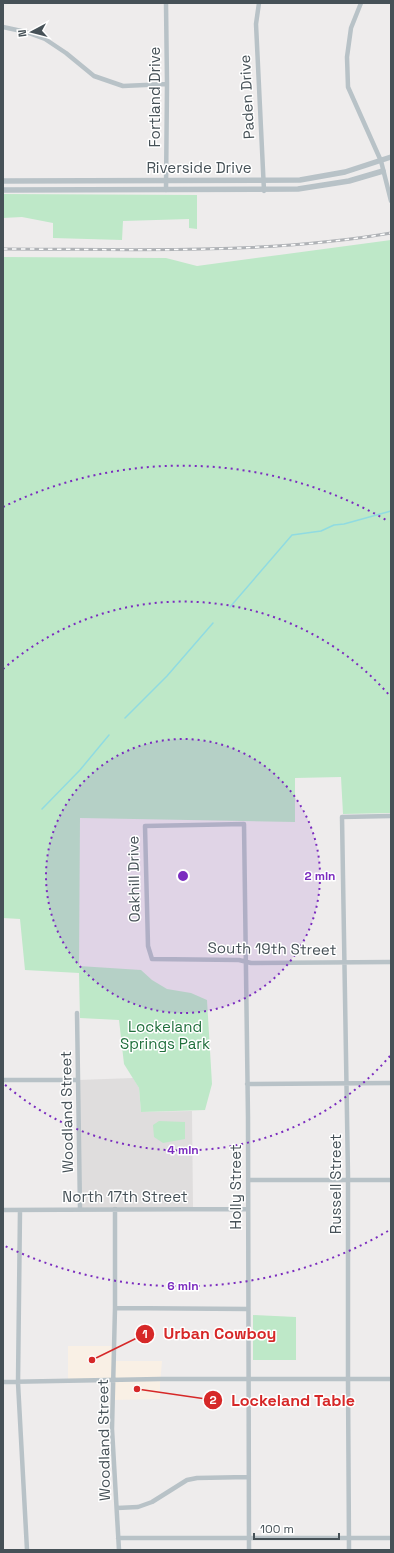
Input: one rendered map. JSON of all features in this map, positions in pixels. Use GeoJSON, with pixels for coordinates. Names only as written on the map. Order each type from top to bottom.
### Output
{"type":"FeatureCollection","features":[{"type":"Feature","properties":{"kind":"street","name":"Fortland Drive"},"geometry":{"type":"LineString","coordinates":[[166,3],[166,190]]}},
{"type":"Feature","properties":{"kind":"street","name":"Paden Drive"},"geometry":{"type":"LineString","coordinates":[[259,3],[256,24],[264,190]]}},
{"type":"Feature","properties":{"kind":"street"},"geometry":{"type":"LineString","coordinates":[[361,3],[351,28],[347,57],[348,87],[381,161],[391,201]]}},
{"type":"Feature","properties":{"kind":"street"},"geometry":{"type":"LineString","coordinates":[[3,27],[26,32],[45,39],[66,52],[94,76],[123,86],[167,84]]}},
{"type":"Feature","properties":{"kind":"street","name":"Riverside Drive"},"geometry":{"type":"LineString","coordinates":[[3,181],[300,180],[320,177],[391,157]]}},
{"type":"Feature","properties":{"kind":"street","name":"Riverside Drive"},"geometry":{"type":"LineString","coordinates":[[3,190],[298,189],[330,185],[383,171]]}},
{"type":"Feature","properties":{"kind":"street","name":"Russell Street"},"geometry":{"type":"LineString","coordinates":[[349,1550],[348,1180],[342,817],[391,816]]}},
{"type":"Feature","properties":{"kind":"street","name":"Oakhill Drive"},"geometry":{"type":"LineString","coordinates":[[152,959],[148,946],[145,826],[244,824]]}},
{"type":"Feature","properties":{"kind":"street","name":"Holly Street"},"geometry":{"type":"LineString","coordinates":[[244,824],[248,1180],[249,1550]]}},
{"type":"Feature","properties":{"kind":"street","name":"South 19th Street"},"geometry":{"type":"LineString","coordinates":[[152,959],[239,960],[251,963],[391,962]]}},
{"type":"Feature","properties":{"kind":"street","name":"Woodland Street"},"geometry":{"type":"LineString","coordinates":[[77,1013],[80,1209]]}},
{"type":"Feature","properties":{"kind":"street"},"geometry":{"type":"LineString","coordinates":[[3,1080],[78,1080]]}},
{"type":"Feature","properties":{"kind":"street"},"geometry":{"type":"LineString","coordinates":[[247,1084],[391,1083]]}},
{"type":"Feature","properties":{"kind":"street"},"geometry":{"type":"LineString","coordinates":[[248,1180],[391,1180]]}},
{"type":"Feature","properties":{"kind":"street","name":"Woodland Street"},"geometry":{"type":"LineString","coordinates":[[115,1209],[115,1308],[112,1429],[119,1550]]}},
{"type":"Feature","properties":{"kind":"street","name":"North 17th Street"},"geometry":{"type":"LineString","coordinates":[[3,1210],[247,1209]]}},
{"type":"Feature","properties":{"kind":"street"},"geometry":{"type":"LineString","coordinates":[[20,1210],[18,1382],[27,1550]]}},
{"type":"Feature","properties":{"kind":"street"},"geometry":{"type":"LineString","coordinates":[[115,1308],[248,1309]]}},
{"type":"Feature","properties":{"kind":"street"},"geometry":{"type":"LineString","coordinates":[[3,1382],[391,1379]]}},
{"type":"Feature","properties":{"kind":"street"},"geometry":{"type":"LineString","coordinates":[[117,1508],[138,1507],[152,1502],[187,1480],[196,1478],[248,1477]]}},
{"type":"Feature","properties":{"kind":"street"},"geometry":{"type":"LineString","coordinates":[[118,1538],[391,1538]]}},
{"type":"Feature","properties":{"kind":"shaded area"},"geometry":{"type":"Polygon","coordinates":[[[133,1078],[139,1088],[141,1112],[192,1111],[193,1209],[80,1209],[78,1080],[133,1078]]]}},
{"type":"Feature","properties":{"kind":"shaded area"},"geometry":{"type":"Polygon","coordinates":[[[68,1346],[115,1346],[116,1361],[162,1361],[160,1399],[113,1400],[114,1380],[68,1381],[68,1346]]]}},
{"type":"Feature","properties":{"kind":"green space"},"geometry":{"type":"Polygon","coordinates":[[[3,194],[197,195],[197,229],[189,228],[189,219],[123,221],[122,240],[53,238],[53,223],[22,217],[3,218],[3,194]]]}},
{"type":"Feature","properties":{"kind":"green space","name":"Lockeland Springs Park"},"geometry":{"type":"Polygon","coordinates":[[[391,240],[391,813],[343,814],[341,777],[295,778],[295,822],[80,818],[79,966],[141,970],[152,980],[167,989],[191,993],[207,1000],[212,1084],[205,1110],[141,1112],[139,1088],[124,1064],[119,1020],[80,1018],[79,973],[25,970],[20,919],[3,918],[3,257],[166,258],[197,266],[391,240]]]}},
{"type":"Feature","properties":{"kind":"green space"},"geometry":{"type":"Polygon","coordinates":[[[159,1121],[185,1122],[185,1139],[163,1143],[154,1137],[153,1125],[159,1121]]]}},
{"type":"Feature","properties":{"kind":"green space"},"geometry":{"type":"Polygon","coordinates":[[[253,1315],[296,1317],[296,1360],[253,1360],[253,1315]]]}},
{"type":"Feature","properties":{"kind":"waterway"},"geometry":{"type":"LineString","coordinates":[[230,607],[292,535],[321,531],[334,525],[344,524],[391,511]]}},
{"type":"Feature","properties":{"kind":"waterway"},"geometry":{"type":"LineString","coordinates":[[125,718],[167,676],[213,623]]}},
{"type":"Feature","properties":{"kind":"waterway"},"geometry":{"type":"LineString","coordinates":[[42,809],[80,770],[109,735]]}},
{"type":"Feature","properties":{"kind":"railway"},"geometry":{"type":"LineString","coordinates":[[3,249],[149,250],[246,248],[295,245],[391,233]]}},
{"type":"Feature","properties":{"kind":"place","name":"Urban Cowboy"},"geometry":{"type":"Point","coordinates":[92,1360]}},
{"type":"Feature","properties":{"kind":"place","name":"Lockeland Table"},"geometry":{"type":"Point","coordinates":[137,1389]}}]}
